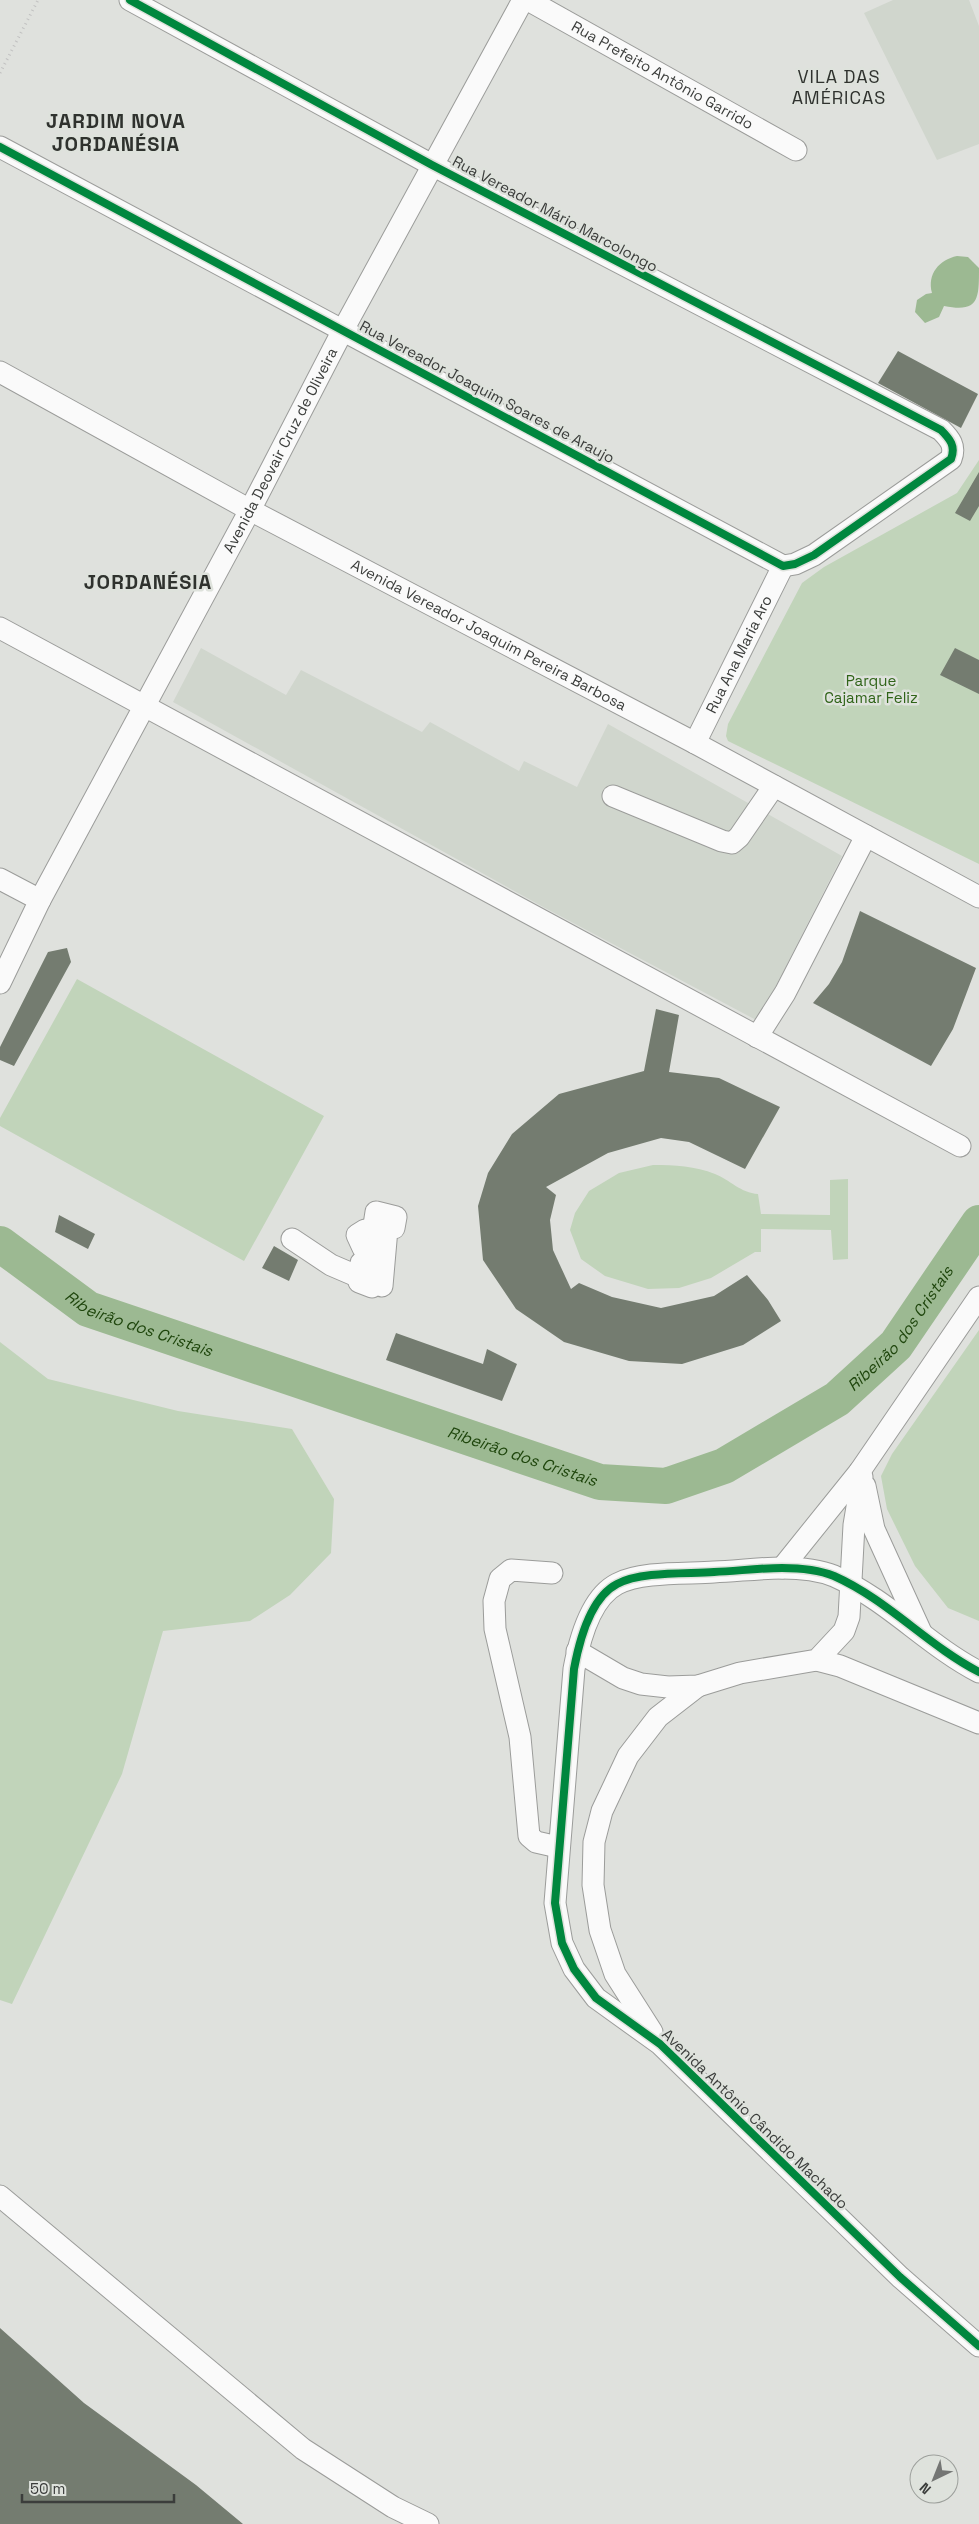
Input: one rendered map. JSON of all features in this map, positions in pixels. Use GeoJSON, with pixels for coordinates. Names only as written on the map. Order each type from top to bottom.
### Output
{"type":"FeatureCollection","features":[{"type":"Feature","properties":{"kind":"street","name":"Rua Vereador Mário Marcolongo"},"geometry":{"type":"LineString","coordinates":[[130,0],[432,165],[941,430],[953,444],[954,452],[951,459],[814,555],[796,564],[783,566]]}},
{"type":"Feature","properties":{"kind":"street","name":"Avenida Deovair Cruz de Oliveira"},"geometry":{"type":"LineString","coordinates":[[0,982],[40,900],[250,510],[343,330],[523,0]]}},
{"type":"Feature","properties":{"kind":"street","name":"Rua Prefeito Antônio Garrido"},"geometry":{"type":"LineString","coordinates":[[528,0],[796,150]]}},
{"type":"Feature","properties":{"kind":"street","name":"Rua Vereador Joaquim Soares de Araujo"},"geometry":{"type":"LineString","coordinates":[[0,147],[783,566]]}},
{"type":"Feature","properties":{"kind":"street","name":"Avenida Vereador Joaquim Pereira Barbosa"},"geometry":{"type":"LineString","coordinates":[[0,372],[250,510],[696,743],[979,897]]}},
{"type":"Feature","properties":{"kind":"street","name":"Rua Ana Maria Aro"},"geometry":{"type":"LineString","coordinates":[[696,743],[783,566]]}},
{"type":"Feature","properties":{"kind":"street"},"geometry":{"type":"LineString","coordinates":[[0,628],[960,1146]]}},
{"type":"Feature","properties":{"kind":"street"},"geometry":{"type":"LineString","coordinates":[[613,796],[722,841],[732,843],[739,838],[774,786]]}},
{"type":"Feature","properties":{"kind":"street"},"geometry":{"type":"LineString","coordinates":[[757,1037],[785,993],[866,836]]}},
{"type":"Feature","properties":{"kind":"street"},"geometry":{"type":"LineString","coordinates":[[0,879],[40,900]]}},
{"type":"Feature","properties":{"kind":"street"},"geometry":{"type":"LineString","coordinates":[[382,1286],[387,1229],[394,1228],[396,1217],[376,1212],[374,1225],[381,1227],[372,1287],[358,1282],[368,1205],[404,1210]]}},
{"type":"Feature","properties":{"kind":"street"},"geometry":{"type":"LineString","coordinates":[[292,1239],[331,1265],[362,1254]]}},
{"type":"Feature","properties":{"kind":"street"},"geometry":{"type":"LineString","coordinates":[[782,1568],[862,1474],[979,1297]]}},
{"type":"Feature","properties":{"kind":"street"},"geometry":{"type":"LineString","coordinates":[[817,1660],[844,1631],[849,1617],[849,1583],[854,1525],[862,1474]]}},
{"type":"Feature","properties":{"kind":"street"},"geometry":{"type":"LineString","coordinates":[[862,1474],[874,1529],[922,1634]]}},
{"type":"Feature","properties":{"kind":"street","name":"Avenida Antônio Cândido Machado"},"geometry":{"type":"LineString","coordinates":[[979,1672],[922,1634],[885,1606],[849,1583],[831,1575],[782,1568],[651,1576],[617,1584],[604,1594],[593,1610],[578,1650],[574,1669],[558,1847],[555,1903],[562,1943],[574,1969],[596,1998],[660,2044],[900,2277],[979,2346]]}},
{"type":"Feature","properties":{"kind":"street"},"geometry":{"type":"LineString","coordinates":[[552,1573],[511,1570],[500,1579],[494,1601],[495,1629],[520,1737],[529,1836],[536,1842],[558,1847]]}},
{"type":"Feature","properties":{"kind":"street"},"geometry":{"type":"LineString","coordinates":[[578,1650],[623,1678],[641,1684],[668,1687],[698,1686],[740,1673],[817,1660],[840,1666],[979,1723]]}},
{"type":"Feature","properties":{"kind":"street","name":"Avenida Antônio Cândido Machado"},"geometry":{"type":"LineString","coordinates":[[660,2044],[633,2006],[615,1974],[603,1939],[593,1885],[594,1842],[602,1811],[628,1756],[658,1717],[698,1686]]}},
{"type":"Feature","properties":{"kind":"street"},"geometry":{"type":"LineString","coordinates":[[0,2196],[303,2449],[393,2507],[428,2524]]}},
{"type":"Feature","properties":{"kind":"path"},"geometry":{"type":"LineString","coordinates":[[0,73],[38,0]]}},
{"type":"Feature","properties":{"kind":"shaded area"},"geometry":{"type":"Polygon","coordinates":[[[893,0],[969,0],[979,26],[979,144],[937,160],[864,13],[893,0]]]}},
{"type":"Feature","properties":{"kind":"shaded area"},"geometry":{"type":"Polygon","coordinates":[[[957,256],[968,257],[979,268],[975,301],[964,307],[944,306],[939,317],[925,323],[915,312],[917,300],[926,294],[932,293],[931,280],[940,264],[957,256]]]}},
{"type":"Feature","properties":{"kind":"shaded area"},"geometry":{"type":"Polygon","coordinates":[[[201,648],[286,695],[301,670],[422,732],[430,722],[519,771],[524,761],[577,787],[608,724],[842,856],[758,1021],[545,908],[173,702],[201,648]]]}},
{"type":"Feature","properties":{"kind":"green space","name":"Parque Cajamar Feliz"},"geometry":{"type":"Polygon","coordinates":[[[979,460],[979,864],[728,741],[726,736],[728,724],[802,583],[824,567],[957,493],[979,460]]]}},
{"type":"Feature","properties":{"kind":"green space"},"geometry":{"type":"Polygon","coordinates":[[[77,979],[324,1116],[244,1261],[0,1126],[0,1118],[77,979]]]}},
{"type":"Feature","properties":{"kind":"green space"},"geometry":{"type":"Polygon","coordinates":[[[653,1165],[685,1166],[715,1174],[741,1189],[758,1194],[761,1214],[830,1215],[830,1180],[848,1179],[848,1259],[833,1260],[831,1230],[761,1229],[761,1252],[755,1252],[711,1278],[679,1288],[648,1289],[605,1276],[581,1259],[570,1230],[575,1213],[589,1191],[619,1173],[653,1165]]]}},
{"type":"Feature","properties":{"kind":"green space"},"geometry":{"type":"Polygon","coordinates":[[[979,1330],[979,1621],[948,1608],[915,1566],[887,1509],[881,1476],[892,1454],[979,1330]]]}},
{"type":"Feature","properties":{"kind":"green space"},"geometry":{"type":"Polygon","coordinates":[[[0,1342],[48,1379],[178,1411],[292,1429],[334,1499],[331,1553],[290,1595],[250,1621],[163,1631],[122,1774],[12,2004],[0,2000],[0,1342]]]}},
{"type":"Feature","properties":{"kind":"building"},"geometry":{"type":"Polygon","coordinates":[[[898,351],[978,394],[961,428],[878,383],[898,351]]]}},
{"type":"Feature","properties":{"kind":"building"},"geometry":{"type":"Polygon","coordinates":[[[979,472],[979,506],[970,521],[955,513],[979,472]]]}},
{"type":"Feature","properties":{"kind":"building"},"geometry":{"type":"Polygon","coordinates":[[[955,648],[979,660],[979,694],[940,675],[955,648]]]}},
{"type":"Feature","properties":{"kind":"building"},"geometry":{"type":"Polygon","coordinates":[[[860,911],[976,968],[953,1029],[931,1066],[813,1003],[829,984],[842,962],[860,911]]]}},
{"type":"Feature","properties":{"kind":"building"},"geometry":{"type":"Polygon","coordinates":[[[67,948],[71,962],[14,1066],[0,1060],[0,1047],[48,952],[67,948]]]}},
{"type":"Feature","properties":{"kind":"building"},"geometry":{"type":"Polygon","coordinates":[[[656,1009],[679,1015],[669,1072],[719,1078],[780,1107],[745,1169],[689,1142],[661,1138],[608,1153],[546,1187],[556,1195],[550,1220],[553,1250],[571,1289],[579,1283],[612,1297],[661,1308],[714,1296],[747,1275],[768,1300],[781,1321],[743,1345],[682,1364],[629,1361],[564,1342],[516,1309],[483,1260],[478,1206],[488,1173],[512,1134],[559,1094],[644,1071],[656,1009]]]}},
{"type":"Feature","properties":{"kind":"building"},"geometry":{"type":"Polygon","coordinates":[[[59,1215],[95,1234],[88,1249],[55,1232],[59,1215]]]}},
{"type":"Feature","properties":{"kind":"building"},"geometry":{"type":"Polygon","coordinates":[[[274,1246],[298,1260],[289,1281],[262,1268],[274,1246]]]}},
{"type":"Feature","properties":{"kind":"building"},"geometry":{"type":"Polygon","coordinates":[[[396,1333],[483,1364],[487,1349],[517,1364],[502,1401],[386,1360],[396,1333]]]}},
{"type":"Feature","properties":{"kind":"building"},"geometry":{"type":"Polygon","coordinates":[[[0,2328],[84,2403],[196,2485],[243,2524],[0,2524],[0,2328]]]}},
{"type":"Feature","properties":{"kind":"waterway","name":"Ribeirão dos Cristais"},"geometry":{"type":"LineString","coordinates":[[0,1244],[88,1309],[600,1482],[666,1486],[724,1466],[837,1399],[896,1345],[979,1223]]}},
{"type":"Feature","properties":{"kind":"cycle path"},"geometry":{"type":"LineString","coordinates":[[0,147],[783,566],[795,564],[814,555],[951,459],[953,450],[951,443],[941,430],[432,165],[130,0]]}},
{"type":"Feature","properties":{"kind":"cycle path"},"geometry":{"type":"LineString","coordinates":[[979,1672],[942,1649],[872,1597],[854,1586],[822,1572],[802,1569],[765,1568],[651,1575],[617,1584],[600,1599],[593,1610],[579,1646],[574,1669],[555,1903],[562,1943],[574,1969],[596,1998],[660,2044],[900,2277],[979,2346]]}},
{"type":"Feature","properties":{"kind":"district","name":"VILA DAS AMÉRICAS"},"geometry":{"type":"Point","coordinates":[839,87]}},
{"type":"Feature","properties":{"kind":"district","name":"JARDIM NOVA JORDANÉSIA"},"geometry":{"type":"Point","coordinates":[116,132]}},
{"type":"Feature","properties":{"kind":"district","name":"JORDANÉSIA"},"geometry":{"type":"Point","coordinates":[148,582]}}]}
